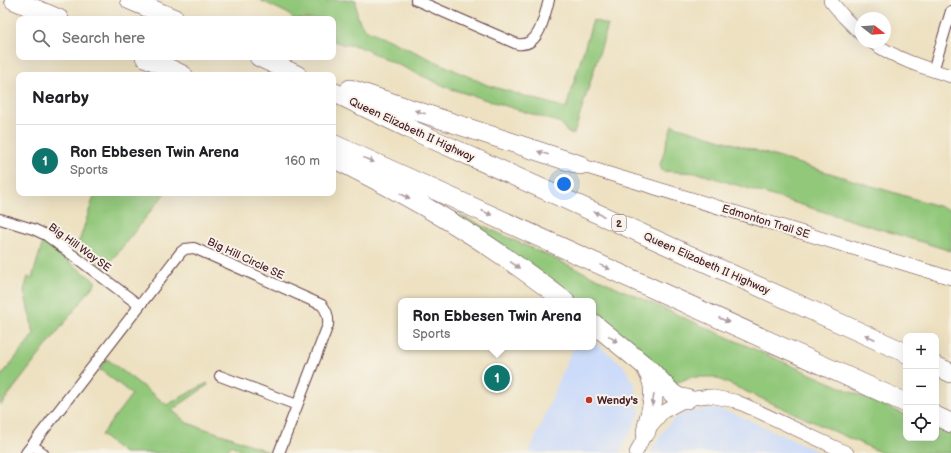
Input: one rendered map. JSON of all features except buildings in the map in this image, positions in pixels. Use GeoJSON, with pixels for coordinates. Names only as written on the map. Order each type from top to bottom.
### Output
{"type":"FeatureCollection","features":[{"type":"Feature","properties":{"kind":"highway"},"geometry":{"type":"LineString","coordinates":[[14,0],[52,16]]}},
{"type":"Feature","properties":{"kind":"highway"},"geometry":{"type":"LineString","coordinates":[[130,0],[168,16]]}},
{"type":"Feature","properties":{"kind":"highway"},"geometry":{"type":"LineString","coordinates":[[151,60],[177,72]]}},
{"type":"Feature","properties":{"kind":"highway"},"geometry":{"type":"LineString","coordinates":[[266,60],[291,72]]}},
{"type":"Feature","properties":{"kind":"highway"},"geometry":{"type":"LineString","coordinates":[[266,60],[300,72]]}},
{"type":"Feature","properties":{"kind":"highway"},"geometry":{"type":"LineString","coordinates":[[336,85],[580,165]]}},
{"type":"Feature","properties":{"kind":"highway","name":"Queen Elizabeth II Highway"},"geometry":{"type":"LineString","coordinates":[[336,93],[417,132],[903,351]]}},
{"type":"Feature","properties":{"kind":"highway"},"geometry":{"type":"LineString","coordinates":[[336,145],[903,401]]}},
{"type":"Feature","properties":{"kind":"highway"},"geometry":{"type":"LineString","coordinates":[[336,160],[409,198],[463,229],[561,298]]}},
{"type":"Feature","properties":{"kind":"highway"},"geometry":{"type":"LineString","coordinates":[[596,325],[650,370],[673,394],[680,398],[687,399]]}},
{"type":"Feature","properties":{"kind":"highway"},"geometry":{"type":"LineString","coordinates":[[632,354],[646,369],[653,384],[654,398],[646,432]]}},
{"type":"Feature","properties":{"kind":"highway"},"geometry":{"type":"LineString","coordinates":[[939,367],[951,373]]}},
{"type":"Feature","properties":{"kind":"highway"},"geometry":{"type":"LineString","coordinates":[[939,417],[951,423]]}},
{"type":"Feature","properties":{"kind":"street"},"geometry":{"type":"LineString","coordinates":[[416,0],[517,44],[523,45],[534,39],[538,33],[549,0]]}},
{"type":"Feature","properties":{"kind":"street"},"geometry":{"type":"LineString","coordinates":[[830,0],[855,28]]}},
{"type":"Feature","properties":{"kind":"street"},"geometry":{"type":"LineString","coordinates":[[933,71],[951,11]]}},
{"type":"Feature","properties":{"kind":"street"},"geometry":{"type":"LineString","coordinates":[[882,48],[901,60],[951,76]]}},
{"type":"Feature","properties":{"kind":"street","name":"Edmonton Trail SE"},"geometry":{"type":"LineString","coordinates":[[580,165],[951,278]]}},
{"type":"Feature","properties":{"kind":"street","name":"Big Hill Way SE"},"geometry":{"type":"LineString","coordinates":[[0,219],[33,229],[46,235],[139,305]]}},
{"type":"Feature","properties":{"kind":"street","name":"Big Hill Circle SE"},"geometry":{"type":"LineString","coordinates":[[29,449],[181,252],[185,249],[194,248],[322,305],[328,314],[328,325],[279,453]]}},
{"type":"Feature","properties":{"kind":"street"},"geometry":{"type":"LineString","coordinates":[[220,376],[298,405]]}},
{"type":"Feature","properties":{"kind":"street"},"geometry":{"type":"LineString","coordinates":[[636,453],[646,432],[663,412],[687,399],[709,396],[735,402],[848,453]]}},
{"type":"Feature","properties":{"kind":"street"},"geometry":{"type":"LineString","coordinates":[[29,449],[43,453]]}},
{"type":"Feature","properties":{"kind":"shaded area"},"geometry":{"type":"Polygon","coordinates":[[[596,343],[623,365],[635,385],[640,413],[620,453],[529,453],[572,350],[596,350],[596,343]]]}},
{"type":"Feature","properties":{"kind":"shaded area"},"geometry":{"type":"Polygon","coordinates":[[[709,408],[738,415],[821,453],[650,453],[666,427],[673,420],[685,413],[709,408]]]}},
{"type":"Feature","properties":{"kind":"green space"},"geometry":{"type":"Polygon","coordinates":[[[260,0],[356,0],[358,16],[361,24],[367,30],[487,85],[566,108],[593,20],[608,25],[574,134],[567,132],[561,123],[451,89],[357,46],[336,42],[336,16],[290,16],[260,0]]]}},
{"type":"Feature","properties":{"kind":"green space"},"geometry":{"type":"Polygon","coordinates":[[[672,125],[951,210],[951,251],[698,173],[662,171],[660,165],[672,125]]]}},
{"type":"Feature","properties":{"kind":"green space"},"geometry":{"type":"Polygon","coordinates":[[[94,196],[163,196],[105,269],[75,245],[80,239],[94,196]]]}},
{"type":"Feature","properties":{"kind":"green space"},"geometry":{"type":"Polygon","coordinates":[[[442,207],[615,287],[903,414],[903,441],[939,441],[939,429],[951,434],[951,453],[882,453],[714,377],[691,377],[673,384],[596,319],[596,298],[570,298],[442,207]]]}},
{"type":"Feature","properties":{"kind":"green space"},"geometry":{"type":"Polygon","coordinates":[[[43,242],[96,282],[0,406],[0,375],[2,375],[34,334],[24,291],[28,277],[32,278],[43,242]]]}},
{"type":"Feature","properties":{"kind":"green space"},"geometry":{"type":"Polygon","coordinates":[[[107,359],[167,405],[207,383],[208,385],[172,410],[187,423],[233,438],[271,453],[245,453],[231,445],[226,453],[124,453],[101,435],[132,394],[99,370],[107,359]]]}},
{"type":"Feature","properties":{"kind":"place","name":"Ron Ebbesen Twin Arena"},"geometry":{"type":"Point","coordinates":[497,378]}},
{"type":"Feature","properties":{"kind":"place","name":"Wendy's"},"geometry":{"type":"Point","coordinates":[589,400]}}]}
